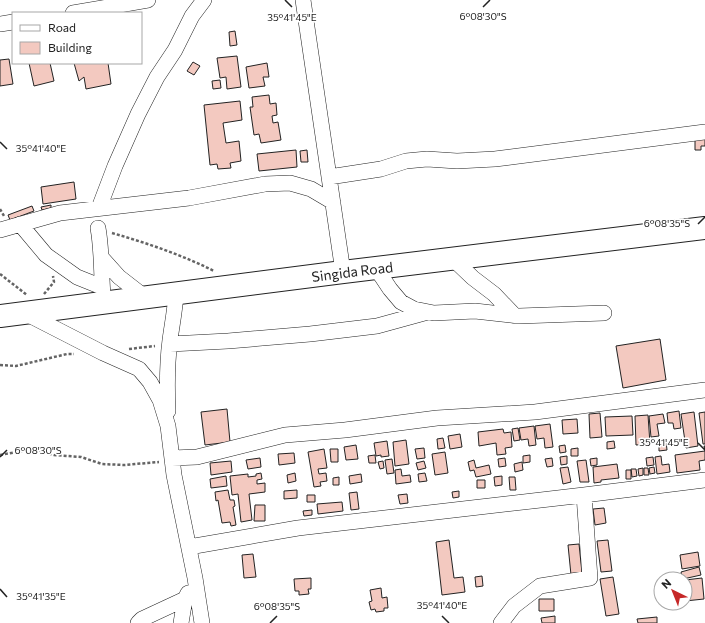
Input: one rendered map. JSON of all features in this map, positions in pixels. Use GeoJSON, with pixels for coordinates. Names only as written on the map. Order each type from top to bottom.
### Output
{"type":"FeatureCollection","features":[{"type":"Feature","properties":{"kind":"highway","name":"Singida Road"},"geometry":{"type":"LineString","coordinates":[[0,316],[34,312],[103,295],[146,298],[452,258],[705,228]]}},
{"type":"Feature","properties":{"kind":"street"},"geometry":{"type":"LineString","coordinates":[[79,12],[148,0]]}},
{"type":"Feature","properties":{"kind":"street"},"geometry":{"type":"LineString","coordinates":[[99,208],[115,166],[138,114],[157,77],[175,50],[192,16],[204,0]]}},
{"type":"Feature","properties":{"kind":"street"},"geometry":{"type":"LineString","coordinates":[[303,0],[343,272]]}},
{"type":"Feature","properties":{"kind":"street"},"geometry":{"type":"LineString","coordinates":[[0,24],[12,22]]}},
{"type":"Feature","properties":{"kind":"street"},"geometry":{"type":"LineString","coordinates":[[329,178],[382,169],[406,161],[427,159],[457,161],[495,159],[705,132]]}},
{"type":"Feature","properties":{"kind":"street"},"geometry":{"type":"LineString","coordinates":[[0,230],[60,213],[189,198],[265,184],[290,183],[311,189],[333,202]]}},
{"type":"Feature","properties":{"kind":"street"},"geometry":{"type":"LineString","coordinates":[[20,224],[46,255],[103,295]]}},
{"type":"Feature","properties":{"kind":"street"},"geometry":{"type":"LineString","coordinates":[[98,228],[103,295]]}},
{"type":"Feature","properties":{"kind":"street"},"geometry":{"type":"LineString","coordinates":[[101,257],[119,277],[146,298]]}},
{"type":"Feature","properties":{"kind":"street"},"geometry":{"type":"LineString","coordinates":[[452,258],[473,278],[494,294],[515,316]]}},
{"type":"Feature","properties":{"kind":"street"},"geometry":{"type":"LineString","coordinates":[[376,268],[401,302],[414,309],[428,312],[475,311],[515,316],[604,313]]}},
{"type":"Feature","properties":{"kind":"street"},"geometry":{"type":"LineString","coordinates":[[176,294],[170,344],[167,393],[168,426],[174,475],[195,578],[202,623]]}},
{"type":"Feature","properties":{"kind":"street"},"geometry":{"type":"LineString","coordinates":[[34,312],[103,353],[139,369],[150,382],[160,400],[168,426]]}},
{"type":"Feature","properties":{"kind":"street"},"geometry":{"type":"LineString","coordinates":[[170,344],[310,334],[377,326],[428,312]]}},
{"type":"Feature","properties":{"kind":"street"},"geometry":{"type":"LineString","coordinates":[[172,458],[198,457],[285,435],[345,430],[438,418],[535,412],[705,390]]}},
{"type":"Feature","properties":{"kind":"street"},"geometry":{"type":"LineString","coordinates":[[189,547],[298,528],[705,480]]}},
{"type":"Feature","properties":{"kind":"street"},"geometry":{"type":"LineString","coordinates":[[501,623],[514,606],[540,586],[590,578],[584,495]]}},
{"type":"Feature","properties":{"kind":"street"},"geometry":{"type":"LineString","coordinates":[[181,623],[185,599],[195,578]]}},
{"type":"Feature","properties":{"kind":"street"},"geometry":{"type":"LineString","coordinates":[[138,623],[142,619],[185,599]]}},
{"type":"Feature","properties":{"kind":"path"},"geometry":{"type":"LineString","coordinates":[[98,228],[187,258],[215,271]]}},
{"type":"Feature","properties":{"kind":"path"},"geometry":{"type":"LineString","coordinates":[[34,312],[44,293],[54,282],[50,258]]}},
{"type":"Feature","properties":{"kind":"path"},"geometry":{"type":"LineString","coordinates":[[0,274],[29,297],[34,312]]}},
{"type":"Feature","properties":{"kind":"path"},"geometry":{"type":"LineString","coordinates":[[0,365],[16,366],[67,354],[103,353],[170,344]]}},
{"type":"Feature","properties":{"kind":"path"},"geometry":{"type":"LineString","coordinates":[[0,455],[33,449],[54,454],[80,457],[102,464],[156,462],[172,458]]}},
{"type":"Feature","properties":{"kind":"building"},"geometry":{"type":"Polygon","coordinates":[[[235,31],[237,45],[230,46],[229,32],[235,31]]]}},
{"type":"Feature","properties":{"kind":"building"},"geometry":{"type":"Polygon","coordinates":[[[237,56],[241,87],[227,89],[226,77],[220,78],[217,58],[237,56]]]}},
{"type":"Feature","properties":{"kind":"building"},"geometry":{"type":"Polygon","coordinates":[[[9,59],[13,84],[0,86],[0,60],[9,59]]]}},
{"type":"Feature","properties":{"kind":"building"},"geometry":{"type":"Polygon","coordinates":[[[193,62],[200,66],[194,75],[187,71],[193,62]]]}},
{"type":"Feature","properties":{"kind":"building"},"geometry":{"type":"Polygon","coordinates":[[[267,63],[269,77],[263,77],[265,86],[249,88],[246,67],[267,63]]]}},
{"type":"Feature","properties":{"kind":"building"},"geometry":{"type":"Polygon","coordinates":[[[29,64],[50,64],[54,81],[34,86],[29,64]]]}},
{"type":"Feature","properties":{"kind":"building"},"geometry":{"type":"Polygon","coordinates":[[[74,64],[108,64],[111,84],[86,89],[84,77],[79,81],[74,64]]]}},
{"type":"Feature","properties":{"kind":"building"},"geometry":{"type":"Polygon","coordinates":[[[220,80],[221,88],[213,89],[212,81],[220,80]]]}},
{"type":"Feature","properties":{"kind":"building"},"geometry":{"type":"Polygon","coordinates":[[[269,95],[270,104],[276,103],[277,115],[272,116],[273,123],[278,122],[281,140],[261,143],[259,134],[254,135],[250,107],[253,107],[252,97],[269,95]]]}},
{"type":"Feature","properties":{"kind":"building"},"geometry":{"type":"Polygon","coordinates":[[[240,101],[242,120],[223,123],[226,143],[239,141],[241,161],[230,163],[231,168],[218,169],[217,164],[210,165],[204,105],[240,101]]]}},
{"type":"Feature","properties":{"kind":"building"},"geometry":{"type":"Polygon","coordinates":[[[695,139],[705,139],[705,146],[701,146],[701,150],[695,150],[695,139]]]}},
{"type":"Feature","properties":{"kind":"building"},"geometry":{"type":"Polygon","coordinates":[[[296,150],[297,167],[259,171],[257,154],[296,150]]]}},
{"type":"Feature","properties":{"kind":"building"},"geometry":{"type":"Polygon","coordinates":[[[307,150],[308,162],[301,162],[300,151],[307,150]]]}},
{"type":"Feature","properties":{"kind":"building"},"geometry":{"type":"Polygon","coordinates":[[[74,182],[76,199],[43,204],[41,187],[74,182]]]}},
{"type":"Feature","properties":{"kind":"building"},"geometry":{"type":"Polygon","coordinates":[[[51,205],[51,208],[42,210],[41,207],[51,205]]]}},
{"type":"Feature","properties":{"kind":"building"},"geometry":{"type":"Polygon","coordinates":[[[32,206],[34,211],[10,220],[8,215],[32,206]]]}},
{"type":"Feature","properties":{"kind":"building"},"geometry":{"type":"Polygon","coordinates":[[[660,339],[666,380],[623,388],[616,346],[660,339]]]}},
{"type":"Feature","properties":{"kind":"building"},"geometry":{"type":"Polygon","coordinates":[[[227,409],[230,442],[205,445],[201,412],[227,409]]]}},
{"type":"Feature","properties":{"kind":"building"},"geometry":{"type":"Polygon","coordinates":[[[679,411],[681,428],[674,429],[673,423],[668,423],[667,413],[679,411]]]}},
{"type":"Feature","properties":{"kind":"building"},"geometry":{"type":"Polygon","coordinates":[[[694,412],[698,446],[686,448],[681,414],[694,412]]]}},
{"type":"Feature","properties":{"kind":"building"},"geometry":{"type":"Polygon","coordinates":[[[705,412],[705,444],[703,444],[699,413],[705,412]]]}},
{"type":"Feature","properties":{"kind":"building"},"geometry":{"type":"Polygon","coordinates":[[[600,413],[602,437],[590,438],[589,414],[600,413]]]}},
{"type":"Feature","properties":{"kind":"building"},"geometry":{"type":"Polygon","coordinates":[[[663,414],[665,423],[657,424],[659,436],[651,437],[649,416],[663,414]]]}},
{"type":"Feature","properties":{"kind":"building"},"geometry":{"type":"Polygon","coordinates":[[[648,415],[650,444],[636,445],[635,416],[648,415]]]}},
{"type":"Feature","properties":{"kind":"building"},"geometry":{"type":"Polygon","coordinates":[[[632,416],[633,435],[606,436],[605,417],[632,416]]]}},
{"type":"Feature","properties":{"kind":"building"},"geometry":{"type":"Polygon","coordinates":[[[577,419],[578,433],[563,434],[562,420],[577,419]]]}},
{"type":"Feature","properties":{"kind":"building"},"geometry":{"type":"Polygon","coordinates":[[[550,424],[553,447],[545,448],[544,438],[537,439],[535,426],[550,424]]]}},
{"type":"Feature","properties":{"kind":"building"},"geometry":{"type":"Polygon","coordinates":[[[534,426],[536,445],[529,446],[528,439],[521,440],[519,428],[534,426]]]}},
{"type":"Feature","properties":{"kind":"building"},"geometry":{"type":"Polygon","coordinates":[[[518,428],[520,440],[514,441],[512,429],[518,428]]]}},
{"type":"Feature","properties":{"kind":"building"},"geometry":{"type":"Polygon","coordinates":[[[503,429],[504,433],[511,432],[512,447],[505,448],[506,454],[497,455],[496,443],[479,446],[478,432],[503,429]]]}},
{"type":"Feature","properties":{"kind":"building"},"geometry":{"type":"Polygon","coordinates":[[[460,434],[462,447],[450,449],[448,436],[460,434]]]}},
{"type":"Feature","properties":{"kind":"building"},"geometry":{"type":"Polygon","coordinates":[[[443,438],[445,448],[438,449],[437,439],[443,438]]]}},
{"type":"Feature","properties":{"kind":"building"},"geometry":{"type":"Polygon","coordinates":[[[406,440],[409,464],[395,466],[393,442],[406,440]]]}},
{"type":"Feature","properties":{"kind":"building"},"geometry":{"type":"Polygon","coordinates":[[[387,441],[389,456],[376,456],[374,443],[387,441]]]}},
{"type":"Feature","properties":{"kind":"building"},"geometry":{"type":"Polygon","coordinates":[[[614,441],[615,448],[607,449],[607,442],[614,441]]]}},
{"type":"Feature","properties":{"kind":"building"},"geometry":{"type":"Polygon","coordinates":[[[659,441],[666,441],[667,450],[659,451],[659,441]]]}},
{"type":"Feature","properties":{"kind":"building"},"geometry":{"type":"Polygon","coordinates":[[[356,445],[358,459],[346,460],[344,447],[356,445]]]}},
{"type":"Feature","properties":{"kind":"building"},"geometry":{"type":"Polygon","coordinates":[[[565,445],[566,452],[560,453],[559,446],[565,445]]]}},
{"type":"Feature","properties":{"kind":"building"},"geometry":{"type":"Polygon","coordinates":[[[424,448],[425,458],[417,459],[415,449],[424,448]]]}},
{"type":"Feature","properties":{"kind":"building"},"geometry":{"type":"Polygon","coordinates":[[[578,448],[578,456],[571,456],[571,449],[578,448]]]}},
{"type":"Feature","properties":{"kind":"building"},"geometry":{"type":"Polygon","coordinates":[[[324,449],[327,468],[318,469],[319,474],[326,473],[327,481],[320,482],[321,486],[314,487],[308,452],[324,449]]]}},
{"type":"Feature","properties":{"kind":"building"},"geometry":{"type":"Polygon","coordinates":[[[330,449],[338,449],[338,462],[331,462],[330,449]]]}},
{"type":"Feature","properties":{"kind":"building"},"geometry":{"type":"Polygon","coordinates":[[[705,451],[705,460],[699,461],[700,470],[677,473],[675,455],[705,451]]]}},
{"type":"Feature","properties":{"kind":"building"},"geometry":{"type":"Polygon","coordinates":[[[445,452],[448,473],[435,475],[432,454],[445,452]]]}},
{"type":"Feature","properties":{"kind":"building"},"geometry":{"type":"Polygon","coordinates":[[[294,453],[295,463],[279,465],[278,454],[294,453]]]}},
{"type":"Feature","properties":{"kind":"building"},"geometry":{"type":"Polygon","coordinates":[[[375,455],[376,463],[369,463],[368,456],[375,455]]]}},
{"type":"Feature","properties":{"kind":"building"},"geometry":{"type":"Polygon","coordinates":[[[530,455],[530,462],[523,463],[523,456],[530,455]]]}},
{"type":"Feature","properties":{"kind":"building"},"geometry":{"type":"Polygon","coordinates":[[[567,456],[567,464],[561,465],[560,457],[567,456]]]}},
{"type":"Feature","properties":{"kind":"building"},"geometry":{"type":"Polygon","coordinates":[[[661,456],[662,465],[669,464],[670,472],[657,474],[655,457],[661,456]]]}},
{"type":"Feature","properties":{"kind":"building"},"geometry":{"type":"Polygon","coordinates":[[[653,457],[654,465],[647,466],[646,458],[653,457]]]}},
{"type":"Feature","properties":{"kind":"building"},"geometry":{"type":"Polygon","coordinates":[[[260,458],[261,467],[248,469],[246,460],[260,458]]]}},
{"type":"Feature","properties":{"kind":"building"},"geometry":{"type":"Polygon","coordinates":[[[505,458],[506,466],[499,467],[498,459],[505,458]]]}},
{"type":"Feature","properties":{"kind":"building"},"geometry":{"type":"Polygon","coordinates":[[[552,458],[553,466],[547,467],[545,459],[552,458]]]}},
{"type":"Feature","properties":{"kind":"building"},"geometry":{"type":"Polygon","coordinates":[[[597,458],[597,465],[591,466],[590,459],[597,458]]]}},
{"type":"Feature","properties":{"kind":"building"},"geometry":{"type":"Polygon","coordinates":[[[392,459],[394,473],[387,474],[385,460],[392,459]]]}},
{"type":"Feature","properties":{"kind":"building"},"geometry":{"type":"Polygon","coordinates":[[[474,460],[476,468],[489,465],[491,474],[476,477],[474,470],[470,471],[468,462],[474,460]]]}},
{"type":"Feature","properties":{"kind":"building"},"geometry":{"type":"Polygon","coordinates":[[[586,460],[589,482],[580,482],[577,461],[586,460]]]}},
{"type":"Feature","properties":{"kind":"building"},"geometry":{"type":"Polygon","coordinates":[[[231,461],[232,472],[211,475],[210,463],[231,461]]]}},
{"type":"Feature","properties":{"kind":"building"},"geometry":{"type":"Polygon","coordinates":[[[383,461],[384,468],[380,469],[378,462],[383,461]]]}},
{"type":"Feature","properties":{"kind":"building"},"geometry":{"type":"Polygon","coordinates":[[[424,461],[426,468],[418,470],[416,463],[424,461]]]}},
{"type":"Feature","properties":{"kind":"building"},"geometry":{"type":"Polygon","coordinates":[[[522,462],[523,470],[515,472],[514,464],[522,462]]]}},
{"type":"Feature","properties":{"kind":"building"},"geometry":{"type":"Polygon","coordinates":[[[617,464],[619,478],[601,480],[601,482],[594,483],[593,467],[617,464]]]}},
{"type":"Feature","properties":{"kind":"building"},"geometry":{"type":"Polygon","coordinates":[[[568,467],[571,482],[563,484],[560,468],[568,467]]]}},
{"type":"Feature","properties":{"kind":"building"},"geometry":{"type":"Polygon","coordinates":[[[654,467],[655,473],[650,474],[649,468],[654,467]]]}},
{"type":"Feature","properties":{"kind":"building"},"geometry":{"type":"Polygon","coordinates":[[[643,468],[643,475],[639,476],[638,469],[643,468]]]}},
{"type":"Feature","properties":{"kind":"building"},"geometry":{"type":"Polygon","coordinates":[[[644,468],[648,468],[649,475],[644,475],[644,468]]]}},
{"type":"Feature","properties":{"kind":"building"},"geometry":{"type":"Polygon","coordinates":[[[401,469],[402,476],[410,475],[411,482],[396,484],[395,470],[401,469]]]}},
{"type":"Feature","properties":{"kind":"building"},"geometry":{"type":"Polygon","coordinates":[[[631,469],[636,469],[637,476],[632,477],[631,469]]]}},
{"type":"Feature","properties":{"kind":"building"},"geometry":{"type":"Polygon","coordinates":[[[626,470],[631,470],[631,479],[626,479],[626,470]]]}},
{"type":"Feature","properties":{"kind":"building"},"geometry":{"type":"Polygon","coordinates":[[[261,473],[262,479],[257,480],[257,484],[265,483],[265,492],[249,494],[252,520],[241,522],[238,494],[232,495],[230,476],[248,474],[248,477],[256,476],[256,474],[261,473]]]}},
{"type":"Feature","properties":{"kind":"building"},"geometry":{"type":"Polygon","coordinates":[[[295,473],[296,481],[288,483],[287,475],[295,473]]]}},
{"type":"Feature","properties":{"kind":"building"},"geometry":{"type":"Polygon","coordinates":[[[425,473],[427,481],[419,482],[418,474],[425,473]]]}},
{"type":"Feature","properties":{"kind":"building"},"geometry":{"type":"Polygon","coordinates":[[[361,474],[362,482],[350,484],[349,476],[361,474]]]}},
{"type":"Feature","properties":{"kind":"building"},"geometry":{"type":"Polygon","coordinates":[[[226,476],[227,486],[211,488],[210,479],[226,476]]]}},
{"type":"Feature","properties":{"kind":"building"},"geometry":{"type":"Polygon","coordinates":[[[502,476],[502,485],[495,486],[494,477],[502,476]]]}},
{"type":"Feature","properties":{"kind":"building"},"geometry":{"type":"Polygon","coordinates":[[[339,477],[339,485],[333,485],[333,478],[339,477]]]}},
{"type":"Feature","properties":{"kind":"building"},"geometry":{"type":"Polygon","coordinates":[[[509,477],[515,477],[516,490],[510,490],[509,477]]]}},
{"type":"Feature","properties":{"kind":"building"},"geometry":{"type":"Polygon","coordinates":[[[477,480],[485,480],[485,488],[477,488],[477,480]]]}},
{"type":"Feature","properties":{"kind":"building"},"geometry":{"type":"Polygon","coordinates":[[[228,490],[230,500],[234,500],[235,506],[233,507],[236,525],[231,526],[230,522],[222,523],[215,492],[228,490]]]}},
{"type":"Feature","properties":{"kind":"building"},"geometry":{"type":"Polygon","coordinates":[[[297,490],[297,498],[284,499],[284,491],[297,490]]]}},
{"type":"Feature","properties":{"kind":"building"},"geometry":{"type":"Polygon","coordinates":[[[459,491],[459,497],[453,498],[452,492],[459,491]]]}},
{"type":"Feature","properties":{"kind":"building"},"geometry":{"type":"Polygon","coordinates":[[[357,492],[359,509],[351,510],[349,493],[357,492]]]}},
{"type":"Feature","properties":{"kind":"building"},"geometry":{"type":"Polygon","coordinates":[[[407,494],[408,503],[400,504],[398,495],[407,494]]]}},
{"type":"Feature","properties":{"kind":"building"},"geometry":{"type":"Polygon","coordinates":[[[307,495],[315,495],[315,502],[307,502],[307,495]]]}},
{"type":"Feature","properties":{"kind":"building"},"geometry":{"type":"Polygon","coordinates":[[[342,502],[343,511],[318,514],[317,504],[342,502]]]}},
{"type":"Feature","properties":{"kind":"building"},"geometry":{"type":"Polygon","coordinates":[[[255,505],[265,505],[265,521],[254,521],[255,505]]]}},
{"type":"Feature","properties":{"kind":"building"},"geometry":{"type":"Polygon","coordinates":[[[604,508],[606,523],[595,525],[593,509],[604,508]]]}},
{"type":"Feature","properties":{"kind":"building"},"geometry":{"type":"Polygon","coordinates":[[[312,510],[312,515],[304,516],[303,511],[312,510]]]}},
{"type":"Feature","properties":{"kind":"building"},"geometry":{"type":"Polygon","coordinates":[[[449,540],[454,578],[463,577],[465,592],[442,595],[436,542],[449,540]]]}},
{"type":"Feature","properties":{"kind":"building"},"geometry":{"type":"Polygon","coordinates":[[[608,540],[612,571],[601,572],[597,541],[608,540]]]}},
{"type":"Feature","properties":{"kind":"building"},"geometry":{"type":"Polygon","coordinates":[[[579,544],[582,573],[571,575],[568,545],[579,544]]]}},
{"type":"Feature","properties":{"kind":"building"},"geometry":{"type":"Polygon","coordinates":[[[698,552],[700,566],[682,569],[680,555],[698,552]]]}},
{"type":"Feature","properties":{"kind":"building"},"geometry":{"type":"Polygon","coordinates":[[[253,554],[256,577],[244,578],[242,555],[253,554]]]}},
{"type":"Feature","properties":{"kind":"building"},"geometry":{"type":"Polygon","coordinates":[[[699,567],[701,575],[693,577],[693,571],[685,571],[699,567]]]}},
{"type":"Feature","properties":{"kind":"building"},"geometry":{"type":"Polygon","coordinates":[[[482,576],[483,586],[476,587],[475,577],[482,576]]]}},
{"type":"Feature","properties":{"kind":"building"},"geometry":{"type":"Polygon","coordinates":[[[613,577],[619,614],[606,616],[600,579],[613,577]]]}},
{"type":"Feature","properties":{"kind":"building"},"geometry":{"type":"Polygon","coordinates":[[[311,578],[311,589],[308,589],[309,594],[299,595],[299,591],[295,591],[294,579],[311,578]]]}},
{"type":"Feature","properties":{"kind":"building"},"geometry":{"type":"Polygon","coordinates":[[[702,578],[704,599],[693,600],[693,579],[702,578]]]}},
{"type":"Feature","properties":{"kind":"building"},"geometry":{"type":"Polygon","coordinates":[[[381,588],[382,598],[387,597],[388,608],[384,608],[384,611],[376,612],[375,609],[371,610],[369,602],[372,601],[370,590],[381,588]]]}},
{"type":"Feature","properties":{"kind":"building"},"geometry":{"type":"Polygon","coordinates":[[[539,599],[554,599],[554,611],[539,611],[539,599]]]}},
{"type":"Feature","properties":{"kind":"building"},"geometry":{"type":"Polygon","coordinates":[[[555,616],[555,623],[542,623],[541,618],[555,616]]]}},
{"type":"Feature","properties":{"kind":"building"},"geometry":{"type":"Polygon","coordinates":[[[657,617],[657,623],[638,623],[637,619],[657,617]]]}}]}
